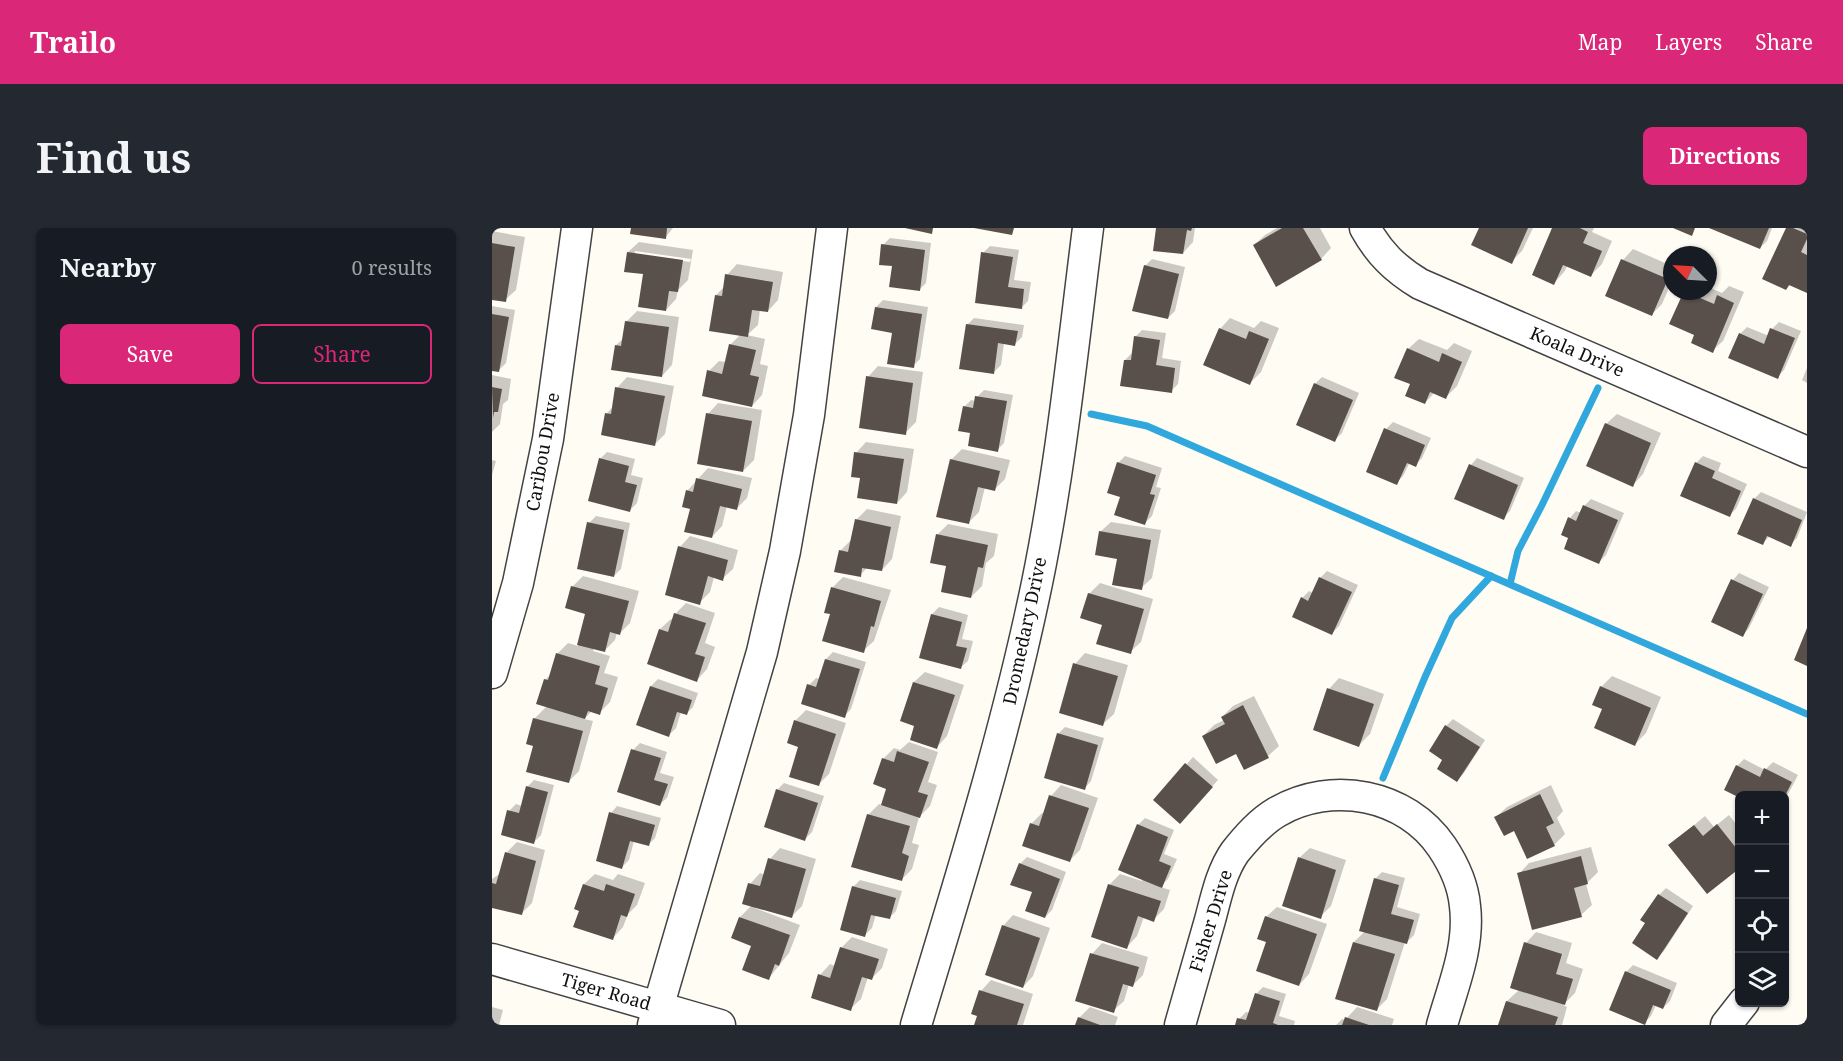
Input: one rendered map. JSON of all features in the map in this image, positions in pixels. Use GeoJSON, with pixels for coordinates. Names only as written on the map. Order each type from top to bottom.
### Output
{"type":"FeatureCollection","features":[{"type":"Feature","properties":{"kind":"street","name":"Caribou Drive"},"geometry":{"type":"LineString","coordinates":[[492,673],[518,584],[548,439],[577,228]]}},
{"type":"Feature","properties":{"kind":"street"},"geometry":{"type":"LineString","coordinates":[[656,1016],[762,652],[785,551],[809,415],[832,228]]}},
{"type":"Feature","properties":{"kind":"street","name":"Dromedary Drive"},"geometry":{"type":"LineString","coordinates":[[916,1025],[1006,716],[1030,616],[1056,473],[1088,228]]}},
{"type":"Feature","properties":{"kind":"street","name":"Koala Drive"},"geometry":{"type":"LineString","coordinates":[[1365,228],[1384,257],[1420,284],[1807,452]]}},
{"type":"Feature","properties":{"kind":"street","name":"Fisher Drive"},"geometry":{"type":"LineString","coordinates":[[1180,1025],[1221,882],[1234,854],[1253,831],[1290,805],[1320,796],[1347,794],[1373,798],[1418,820],[1436,838],[1450,859],[1460,881],[1465,905],[1466,929],[1463,953],[1442,1025]]}},
{"type":"Feature","properties":{"kind":"street","name":"Tiger Road"},"geometry":{"type":"LineString","coordinates":[[492,959],[656,1016],[720,1025]]}},
{"type":"Feature","properties":{"kind":"street"},"geometry":{"type":"LineString","coordinates":[[1726,1025],[1740,1007]]}},
{"type":"Feature","properties":{"kind":"building"},"geometry":{"type":"Polygon","coordinates":[[[631,228],[667,228],[666,239],[630,234],[631,228]]]}},
{"type":"Feature","properties":{"kind":"building"},"geometry":{"type":"Polygon","coordinates":[[[905,228],[933,228],[932,234],[905,228]]]}},
{"type":"Feature","properties":{"kind":"building"},"geometry":{"type":"Polygon","coordinates":[[[974,228],[1014,228],[1012,235],[974,228]]]}},
{"type":"Feature","properties":{"kind":"building"},"geometry":{"type":"Polygon","coordinates":[[[1156,228],[1192,228],[1191,231],[1187,230],[1183,254],[1153,251],[1156,228]]]}},
{"type":"Feature","properties":{"kind":"building"},"geometry":{"type":"Polygon","coordinates":[[[1282,228],[1303,228],[1322,260],[1276,287],[1253,245],[1282,228]]]}},
{"type":"Feature","properties":{"kind":"building"},"geometry":{"type":"Polygon","coordinates":[[[1479,228],[1528,228],[1512,264],[1471,245],[1479,228]]]}},
{"type":"Feature","properties":{"kind":"building"},"geometry":{"type":"Polygon","coordinates":[[[1552,228],[1580,228],[1588,232],[1583,243],[1602,251],[1591,277],[1563,265],[1554,285],[1532,275],[1552,228]]]}},
{"type":"Feature","properties":{"kind":"building"},"geometry":{"type":"Polygon","coordinates":[[[1673,228],[1695,228],[1692,236],[1673,228]]]}},
{"type":"Feature","properties":{"kind":"building"},"geometry":{"type":"Polygon","coordinates":[[[1709,228],[1769,228],[1760,249],[1709,228]]]}},
{"type":"Feature","properties":{"kind":"building"},"geometry":{"type":"Polygon","coordinates":[[[1786,228],[1793,228],[1807,234],[1801,252],[1807,255],[1807,293],[1789,285],[1786,290],[1762,279],[1786,228]]]}},
{"type":"Feature","properties":{"kind":"building"},"geometry":{"type":"Polygon","coordinates":[[[492,243],[515,247],[506,302],[492,300],[492,243]]]}},
{"type":"Feature","properties":{"kind":"building"},"geometry":{"type":"Polygon","coordinates":[[[881,244],[925,250],[920,291],[889,287],[892,266],[879,265],[881,244]]]}},
{"type":"Feature","properties":{"kind":"building"},"geometry":{"type":"Polygon","coordinates":[[[627,252],[683,260],[678,292],[669,291],[666,311],[638,307],[643,274],[624,272],[627,252]]]}},
{"type":"Feature","properties":{"kind":"building"},"geometry":{"type":"Polygon","coordinates":[[[981,252],[1013,257],[1008,287],[1024,289],[1022,309],[975,303],[981,252]]]}},
{"type":"Feature","properties":{"kind":"building"},"geometry":{"type":"Polygon","coordinates":[[[1621,259],[1663,277],[1663,291],[1652,316],[1605,296],[1621,259]]]}},
{"type":"Feature","properties":{"kind":"building"},"geometry":{"type":"Polygon","coordinates":[[[1144,265],[1179,274],[1168,319],[1132,311],[1144,265]]]}},
{"type":"Feature","properties":{"kind":"building"},"geometry":{"type":"Polygon","coordinates":[[[725,274],[773,282],[768,312],[752,310],[748,337],[709,331],[715,295],[722,296],[725,274]]]}},
{"type":"Feature","properties":{"kind":"building"},"geometry":{"type":"Polygon","coordinates":[[[1717,295],[1734,303],[1713,353],[1691,343],[1694,335],[1669,324],[1680,300],[1705,300],[1714,304],[1717,295]]]}},
{"type":"Feature","properties":{"kind":"building"},"geometry":{"type":"Polygon","coordinates":[[[875,307],[922,314],[914,368],[887,364],[892,333],[871,329],[875,307]]]}},
{"type":"Feature","properties":{"kind":"building"},"geometry":{"type":"Polygon","coordinates":[[[492,314],[509,317],[499,372],[492,371],[492,314]]]}},
{"type":"Feature","properties":{"kind":"building"},"geometry":{"type":"Polygon","coordinates":[[[625,321],[669,327],[662,377],[611,370],[615,345],[621,346],[625,321]]]}},
{"type":"Feature","properties":{"kind":"building"},"geometry":{"type":"Polygon","coordinates":[[[966,324],[1018,331],[1015,346],[998,343],[994,374],[959,369],[966,324]]]}},
{"type":"Feature","properties":{"kind":"building"},"geometry":{"type":"Polygon","coordinates":[[[1219,328],[1246,339],[1249,331],[1269,339],[1250,385],[1203,365],[1219,328]]]}},
{"type":"Feature","properties":{"kind":"building"},"geometry":{"type":"Polygon","coordinates":[[[1770,328],[1795,338],[1778,379],[1728,358],[1739,333],[1764,344],[1770,328]]]}},
{"type":"Feature","properties":{"kind":"building"},"geometry":{"type":"Polygon","coordinates":[[[1134,336],[1160,340],[1156,365],[1175,368],[1172,393],[1120,386],[1124,360],[1131,360],[1134,336]]]}},
{"type":"Feature","properties":{"kind":"building"},"geometry":{"type":"Polygon","coordinates":[[[729,344],[756,350],[750,375],[759,377],[752,407],[702,396],[707,370],[722,374],[729,344]]]}},
{"type":"Feature","properties":{"kind":"building"},"geometry":{"type":"Polygon","coordinates":[[[1407,348],[1439,362],[1442,353],[1462,362],[1446,399],[1430,392],[1425,404],[1405,396],[1410,384],[1394,378],[1407,348]]]}},
{"type":"Feature","properties":{"kind":"building"},"geometry":{"type":"Polygon","coordinates":[[[866,376],[913,383],[906,435],[859,428],[866,376]]]}},
{"type":"Feature","properties":{"kind":"building"},"geometry":{"type":"Polygon","coordinates":[[[1314,383],[1353,400],[1335,442],[1296,425],[1314,383]]]}},
{"type":"Feature","properties":{"kind":"building"},"geometry":{"type":"Polygon","coordinates":[[[492,387],[502,389],[498,412],[494,412],[493,418],[492,387]]]}},
{"type":"Feature","properties":{"kind":"building"},"geometry":{"type":"Polygon","coordinates":[[[615,387],[665,396],[655,446],[601,435],[605,413],[611,414],[615,387]]]}},
{"type":"Feature","properties":{"kind":"building"},"geometry":{"type":"Polygon","coordinates":[[[975,396],[1007,401],[998,452],[968,446],[970,433],[958,431],[963,406],[973,408],[975,396]]]}},
{"type":"Feature","properties":{"kind":"building"},"geometry":{"type":"Polygon","coordinates":[[[706,413],[752,421],[743,472],[697,464],[706,413]]]}},
{"type":"Feature","properties":{"kind":"building"},"geometry":{"type":"Polygon","coordinates":[[[1605,423],[1651,443],[1633,487],[1586,466],[1605,423]]]}},
{"type":"Feature","properties":{"kind":"building"},"geometry":{"type":"Polygon","coordinates":[[[1384,428],[1425,445],[1416,467],[1407,463],[1397,485],[1366,472],[1384,428]]]}},
{"type":"Feature","properties":{"kind":"building"},"geometry":{"type":"Polygon","coordinates":[[[854,452],[904,459],[897,504],[857,498],[860,478],[851,477],[854,452]]]}},
{"type":"Feature","properties":{"kind":"building"},"geometry":{"type":"Polygon","coordinates":[[[599,458],[629,466],[625,482],[637,485],[630,512],[588,501],[599,458]]]}},
{"type":"Feature","properties":{"kind":"building"},"geometry":{"type":"Polygon","coordinates":[[[950,459],[1000,471],[995,491],[978,487],[969,524],[936,517],[950,459]]]}},
{"type":"Feature","properties":{"kind":"building"},"geometry":{"type":"Polygon","coordinates":[[[1117,462],[1156,475],[1150,494],[1155,495],[1145,525],[1114,515],[1120,497],[1107,493],[1117,462]]]}},
{"type":"Feature","properties":{"kind":"building"},"geometry":{"type":"Polygon","coordinates":[[[1695,462],[1715,471],[1712,478],[1741,491],[1730,517],[1680,496],[1695,462]]]}},
{"type":"Feature","properties":{"kind":"building"},"geometry":{"type":"Polygon","coordinates":[[[1469,464],[1518,485],[1504,520],[1454,499],[1469,464]]]}},
{"type":"Feature","properties":{"kind":"building"},"geometry":{"type":"Polygon","coordinates":[[[696,478],[742,489],[737,510],[720,506],[712,538],[684,532],[690,509],[682,507],[686,490],[693,492],[696,478]]]}},
{"type":"Feature","properties":{"kind":"building"},"geometry":{"type":"Polygon","coordinates":[[[1753,498],[1802,520],[1791,547],[1767,536],[1763,545],[1737,534],[1753,498]]]}},
{"type":"Feature","properties":{"kind":"building"},"geometry":{"type":"Polygon","coordinates":[[[1583,505],[1618,520],[1599,564],[1564,549],[1568,538],[1561,535],[1568,517],[1576,521],[1583,505]]]}},
{"type":"Feature","properties":{"kind":"building"},"geometry":{"type":"Polygon","coordinates":[[[855,519],[891,527],[882,571],[862,568],[861,577],[834,572],[839,550],[848,552],[855,519]]]}},
{"type":"Feature","properties":{"kind":"building"},"geometry":{"type":"Polygon","coordinates":[[[587,522],[624,530],[614,577],[577,569],[587,522]]]}},
{"type":"Feature","properties":{"kind":"building"},"geometry":{"type":"Polygon","coordinates":[[[1099,531],[1151,540],[1142,590],[1112,585],[1117,559],[1095,555],[1099,531]]]}},
{"type":"Feature","properties":{"kind":"building"},"geometry":{"type":"Polygon","coordinates":[[[936,534],[988,545],[983,568],[978,567],[971,598],[941,592],[946,566],[930,563],[936,534]]]}},
{"type":"Feature","properties":{"kind":"building"},"geometry":{"type":"Polygon","coordinates":[[[678,546],[728,560],[723,581],[708,576],[700,605],[665,595],[678,546]]]}},
{"type":"Feature","properties":{"kind":"building"},"geometry":{"type":"Polygon","coordinates":[[[1319,577],[1352,592],[1332,635],[1292,617],[1301,597],[1308,601],[1319,577]]]}},
{"type":"Feature","properties":{"kind":"building"},"geometry":{"type":"Polygon","coordinates":[[[1731,579],[1763,594],[1743,637],[1711,622],[1731,579]]]}},
{"type":"Feature","properties":{"kind":"building"},"geometry":{"type":"Polygon","coordinates":[[[571,586],[629,601],[620,635],[610,632],[605,652],[577,645],[585,614],[565,608],[571,586]]]}},
{"type":"Feature","properties":{"kind":"building"},"geometry":{"type":"Polygon","coordinates":[[[831,587],[881,601],[864,653],[822,641],[830,614],[824,613],[831,587]]]}},
{"type":"Feature","properties":{"kind":"building"},"geometry":{"type":"Polygon","coordinates":[[[1088,593],[1144,609],[1131,654],[1096,644],[1102,625],[1080,618],[1088,593]]]}},
{"type":"Feature","properties":{"kind":"building"},"geometry":{"type":"Polygon","coordinates":[[[674,613],[706,623],[695,654],[705,657],[697,682],[647,664],[659,629],[668,632],[674,613]]]}},
{"type":"Feature","properties":{"kind":"building"},"geometry":{"type":"Polygon","coordinates":[[[931,614],[962,622],[956,646],[967,648],[961,669],[919,658],[931,614]]]}},
{"type":"Feature","properties":{"kind":"building"},"geometry":{"type":"Polygon","coordinates":[[[1807,628],[1807,666],[1794,660],[1807,628]]]}},
{"type":"Feature","properties":{"kind":"building"},"geometry":{"type":"Polygon","coordinates":[[[556,653],[600,666],[595,684],[608,688],[600,715],[588,711],[585,719],[536,704],[544,679],[548,680],[556,653]]]}},
{"type":"Feature","properties":{"kind":"building"},"geometry":{"type":"Polygon","coordinates":[[[825,659],[860,669],[845,718],[801,704],[807,684],[816,687],[825,659]]]}},
{"type":"Feature","properties":{"kind":"building"},"geometry":{"type":"Polygon","coordinates":[[[1073,663],[1118,676],[1103,726],[1059,713],[1073,663]]]}},
{"type":"Feature","properties":{"kind":"building"},"geometry":{"type":"Polygon","coordinates":[[[913,682],[955,695],[937,749],[910,740],[914,726],[900,721],[913,682]]]}},
{"type":"Feature","properties":{"kind":"building"},"geometry":{"type":"Polygon","coordinates":[[[650,686],[692,700],[687,715],[677,712],[669,737],[636,725],[650,686]]]}},
{"type":"Feature","properties":{"kind":"building"},"geometry":{"type":"Polygon","coordinates":[[[1600,686],[1651,708],[1635,746],[1594,728],[1602,709],[1592,705],[1600,686]]]}},
{"type":"Feature","properties":{"kind":"building"},"geometry":{"type":"Polygon","coordinates":[[[1327,688],[1374,704],[1359,747],[1313,730],[1327,688]]]}},
{"type":"Feature","properties":{"kind":"building"},"geometry":{"type":"Polygon","coordinates":[[[1243,705],[1269,758],[1244,770],[1236,754],[1216,764],[1202,736],[1225,724],[1221,717],[1243,705]]]}},
{"type":"Feature","properties":{"kind":"building"},"geometry":{"type":"Polygon","coordinates":[[[533,718],[583,731],[569,783],[526,772],[533,746],[526,744],[533,718]]]}},
{"type":"Feature","properties":{"kind":"building"},"geometry":{"type":"Polygon","coordinates":[[[794,720],[836,734],[819,786],[789,777],[798,747],[787,743],[794,720]]]}},
{"type":"Feature","properties":{"kind":"building"},"geometry":{"type":"Polygon","coordinates":[[[1445,725],[1480,747],[1457,782],[1437,769],[1442,760],[1429,751],[1445,725]]]}},
{"type":"Feature","properties":{"kind":"building"},"geometry":{"type":"Polygon","coordinates":[[[1057,733],[1098,745],[1085,790],[1044,778],[1057,733]]]}},
{"type":"Feature","properties":{"kind":"building"},"geometry":{"type":"Polygon","coordinates":[[[631,749],[661,758],[654,780],[668,784],[660,806],[617,792],[631,749]]]}},
{"type":"Feature","properties":{"kind":"building"},"geometry":{"type":"Polygon","coordinates":[[[897,751],[929,762],[918,792],[928,795],[920,818],[881,805],[886,789],[873,784],[882,758],[894,762],[897,751]]]}},
{"type":"Feature","properties":{"kind":"building"},"geometry":{"type":"Polygon","coordinates":[[[1185,763],[1213,787],[1180,824],[1153,800],[1185,763]]]}},
{"type":"Feature","properties":{"kind":"building"},"geometry":{"type":"Polygon","coordinates":[[[1736,765],[1760,777],[1764,768],[1792,782],[1788,791],[1735,791],[1735,796],[1724,790],[1736,765]]]}},
{"type":"Feature","properties":{"kind":"building"},"geometry":{"type":"Polygon","coordinates":[[[526,786],[548,792],[534,844],[501,835],[507,810],[519,813],[526,786]]]}},
{"type":"Feature","properties":{"kind":"building"},"geometry":{"type":"Polygon","coordinates":[[[776,789],[818,803],[805,841],[764,827],[776,789]]]}},
{"type":"Feature","properties":{"kind":"building"},"geometry":{"type":"Polygon","coordinates":[[[1540,794],[1554,823],[1546,827],[1555,846],[1527,859],[1514,831],[1504,836],[1494,817],[1540,794]]]}},
{"type":"Feature","properties":{"kind":"building"},"geometry":{"type":"Polygon","coordinates":[[[1049,795],[1089,808],[1070,862],[1022,846],[1030,823],[1039,826],[1049,795]]]}},
{"type":"Feature","properties":{"kind":"building"},"geometry":{"type":"Polygon","coordinates":[[[609,812],[655,825],[649,846],[630,841],[622,869],[596,861],[609,812]]]}},
{"type":"Feature","properties":{"kind":"building"},"geometry":{"type":"Polygon","coordinates":[[[867,814],[910,826],[902,853],[909,856],[902,881],[851,867],[867,814]]]}},
{"type":"Feature","properties":{"kind":"building"},"geometry":{"type":"Polygon","coordinates":[[[1137,824],[1168,837],[1159,861],[1171,866],[1162,888],[1118,870],[1137,824]]]}},
{"type":"Feature","properties":{"kind":"building"},"geometry":{"type":"Polygon","coordinates":[[[1717,824],[1735,847],[1735,872],[1707,894],[1668,845],[1694,825],[1703,836],[1717,824]]]}},
{"type":"Feature","properties":{"kind":"building"},"geometry":{"type":"Polygon","coordinates":[[[505,852],[536,861],[522,915],[492,908],[492,883],[496,884],[505,852]]]}},
{"type":"Feature","properties":{"kind":"building"},"geometry":{"type":"Polygon","coordinates":[[[1581,856],[1588,884],[1574,888],[1582,917],[1532,930],[1517,873],[1581,856]]]}},
{"type":"Feature","properties":{"kind":"building"},"geometry":{"type":"Polygon","coordinates":[[[1298,857],[1336,870],[1321,919],[1282,906],[1298,857]]]}},
{"type":"Feature","properties":{"kind":"building"},"geometry":{"type":"Polygon","coordinates":[[[768,858],[806,869],[792,918],[742,904],[748,883],[760,886],[768,858]]]}},
{"type":"Feature","properties":{"kind":"building"},"geometry":{"type":"Polygon","coordinates":[[[1019,863],[1060,879],[1045,918],[1025,911],[1032,892],[1010,885],[1019,863]]]}},
{"type":"Feature","properties":{"kind":"building"},"geometry":{"type":"Polygon","coordinates":[[[1374,878],[1399,885],[1391,914],[1414,920],[1407,944],[1359,931],[1374,878]]]}},
{"type":"Feature","properties":{"kind":"building"},"geometry":{"type":"Polygon","coordinates":[[[583,884],[604,891],[606,884],[635,894],[627,917],[621,915],[613,940],[573,927],[579,911],[574,909],[583,884]]]}},
{"type":"Feature","properties":{"kind":"building"},"geometry":{"type":"Polygon","coordinates":[[[1108,884],[1161,901],[1154,922],[1138,916],[1127,949],[1091,937],[1108,884]]]}},
{"type":"Feature","properties":{"kind":"building"},"geometry":{"type":"Polygon","coordinates":[[[852,886],[896,898],[890,919],[871,915],[865,937],[840,930],[852,886]]]}},
{"type":"Feature","properties":{"kind":"building"},"geometry":{"type":"Polygon","coordinates":[[[1658,894],[1688,913],[1657,960],[1632,943],[1645,923],[1640,920],[1658,894]]]}},
{"type":"Feature","properties":{"kind":"building"},"geometry":{"type":"Polygon","coordinates":[[[1265,916],[1317,934],[1299,986],[1256,971],[1266,942],[1257,939],[1265,916]]]}},
{"type":"Feature","properties":{"kind":"building"},"geometry":{"type":"Polygon","coordinates":[[[739,917],[790,935],[779,966],[775,964],[769,980],[742,970],[751,946],[731,938],[739,917]]]}},
{"type":"Feature","properties":{"kind":"building"},"geometry":{"type":"Polygon","coordinates":[[[1002,925],[1040,938],[1023,988],[985,975],[1002,925]]]}},
{"type":"Feature","properties":{"kind":"building"},"geometry":{"type":"Polygon","coordinates":[[[1353,942],[1395,954],[1377,1011],[1335,999],[1353,942]]]}},
{"type":"Feature","properties":{"kind":"building"},"geometry":{"type":"Polygon","coordinates":[[[1524,942],[1562,954],[1556,974],[1573,979],[1565,1005],[1510,988],[1524,942]]]}},
{"type":"Feature","properties":{"kind":"building"},"geometry":{"type":"Polygon","coordinates":[[[840,947],[879,959],[872,980],[862,977],[851,1011],[811,998],[818,974],[830,978],[840,947]]]}},
{"type":"Feature","properties":{"kind":"building"},"geometry":{"type":"Polygon","coordinates":[[[1090,953],[1139,967],[1133,987],[1123,984],[1114,1013],[1075,1001],[1090,953]]]}},
{"type":"Feature","properties":{"kind":"building"},"geometry":{"type":"Polygon","coordinates":[[[1625,971],[1671,990],[1663,1009],[1653,1005],[1645,1025],[1609,1010],[1625,971]]]}},
{"type":"Feature","properties":{"kind":"building"},"geometry":{"type":"Polygon","coordinates":[[[979,990],[1024,1004],[1017,1025],[974,1025],[977,1016],[971,1014],[979,990]]]}},
{"type":"Feature","properties":{"kind":"building"},"geometry":{"type":"Polygon","coordinates":[[[1255,993],[1280,1001],[1273,1023],[1278,1025],[1235,1025],[1237,1018],[1246,1020],[1255,993]]]}},
{"type":"Feature","properties":{"kind":"building"},"geometry":{"type":"Polygon","coordinates":[[[1506,1001],[1558,1017],[1555,1025],[1498,1025],[1506,1001]]]}},
{"type":"Feature","properties":{"kind":"building"},"geometry":{"type":"Polygon","coordinates":[[[1078,1017],[1100,1025],[1075,1025],[1078,1017]]]}},
{"type":"Feature","properties":{"kind":"building"},"geometry":{"type":"Polygon","coordinates":[[[1345,1017],[1369,1025],[1342,1025],[1345,1017]]]}},
{"type":"Feature","properties":{"kind":"waterway"},"geometry":{"type":"LineString","coordinates":[[1510,584],[1518,551],[1598,388]]}},
{"type":"Feature","properties":{"kind":"waterway"},"geometry":{"type":"LineString","coordinates":[[1091,414],[1147,426],[1807,714]]}},
{"type":"Feature","properties":{"kind":"waterway"},"geometry":{"type":"LineString","coordinates":[[1383,778],[1452,618],[1491,576]]}}]}
